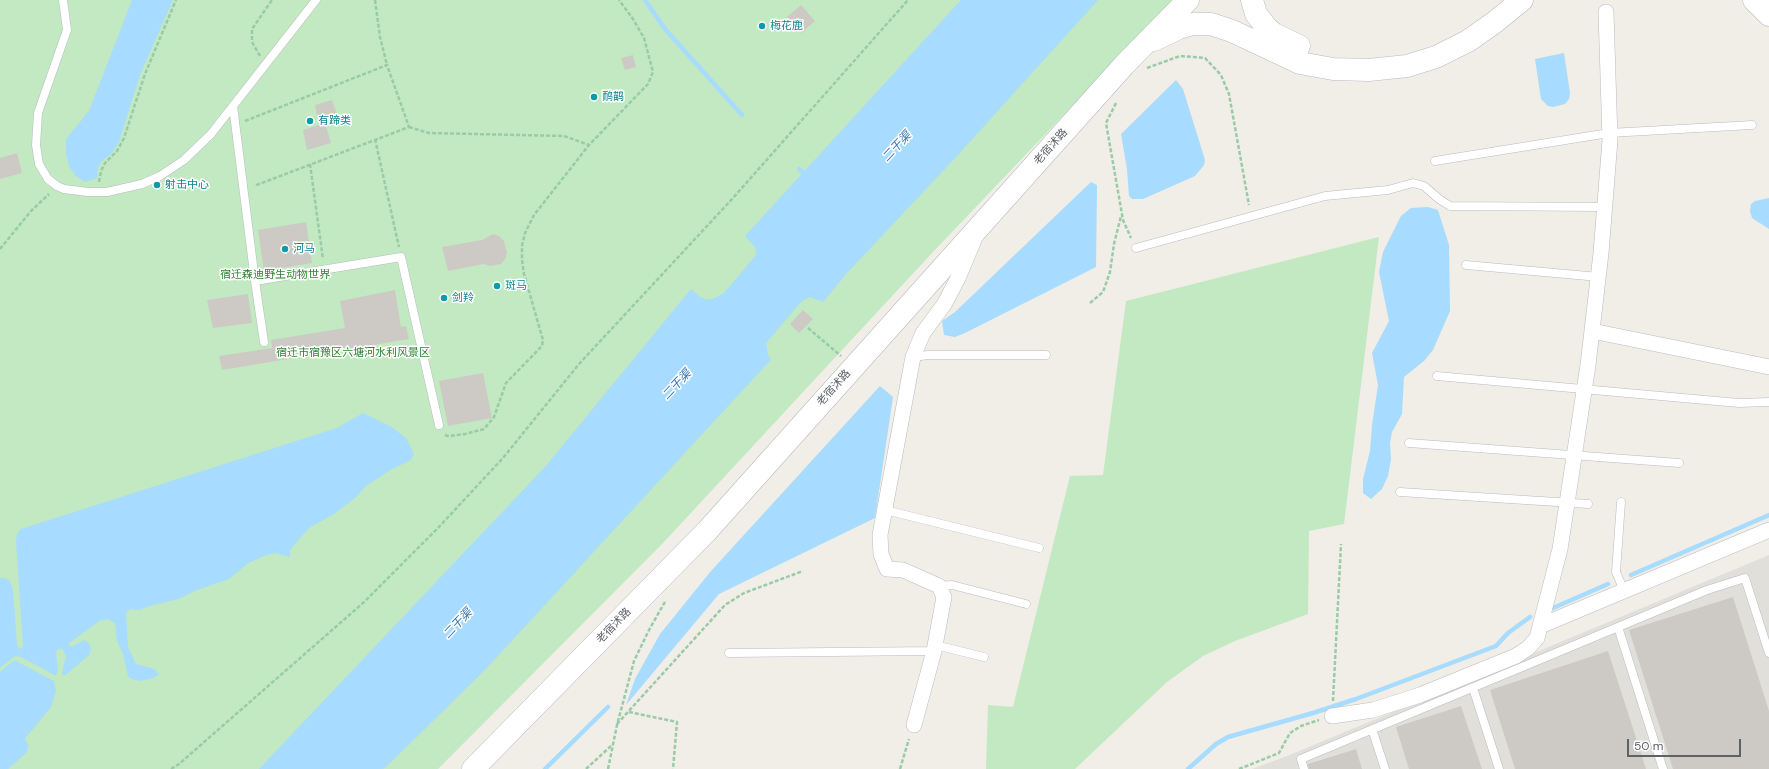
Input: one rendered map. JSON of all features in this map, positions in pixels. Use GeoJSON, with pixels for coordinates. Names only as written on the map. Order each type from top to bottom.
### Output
{"type":"FeatureCollection","features":[{"type":"Feature","properties":{"kind":"main road","name":"老宿沭路"},"geometry":{"type":"LineString","coordinates":[[473,769],[707,531],[1141,47],[1188,0]]}},
{"type":"Feature","properties":{"kind":"main road"},"geometry":{"type":"LineString","coordinates":[[1252,0],[1256,14],[1262,22],[1270,31],[1281,38],[1319,52],[1368,56],[1403,52],[1432,44],[1460,29],[1500,0]]}},
{"type":"Feature","properties":{"kind":"main road"},"geometry":{"type":"LineString","coordinates":[[1141,47],[1179,28],[1193,24],[1203,24],[1232,31],[1300,62],[1317,67],[1369,70],[1407,66],[1436,57],[1468,40],[1495,22],[1522,0]]}},
{"type":"Feature","properties":{"kind":"main road"},"geometry":{"type":"LineString","coordinates":[[1754,0],[1769,15]]}},
{"type":"Feature","properties":{"kind":"street"},"geometry":{"type":"LineString","coordinates":[[1332,716],[1373,710],[1420,695],[1516,656],[1528,648],[1537,638],[1560,549],[1599,277],[1609,133],[1606,12]]}},
{"type":"Feature","properties":{"kind":"street"},"geometry":{"type":"LineString","coordinates":[[914,726],[934,648],[944,597],[939,586],[903,570],[887,568],[881,554],[880,535],[912,357],[923,333],[945,303],[958,278],[978,228]]}},
{"type":"Feature","properties":{"kind":"street"},"geometry":{"type":"LineString","coordinates":[[1592,331],[1769,367]]}},
{"type":"Feature","properties":{"kind":"street"},"geometry":{"type":"LineString","coordinates":[[1540,626],[1769,530]]}},
{"type":"Feature","properties":{"kind":"lane"},"geometry":{"type":"LineString","coordinates":[[63,0],[67,30],[38,112],[36,145],[39,164],[48,179],[57,186],[64,189],[98,192],[107,192],[142,184],[160,176],[184,160],[211,134],[316,0]]}},
{"type":"Feature","properties":{"kind":"lane"},"geometry":{"type":"LineString","coordinates":[[233,106],[264,342]]}},
{"type":"Feature","properties":{"kind":"lane"},"geometry":{"type":"LineString","coordinates":[[1435,161],[1609,133],[1752,125]]}},
{"type":"Feature","properties":{"kind":"lane"},"geometry":{"type":"LineString","coordinates":[[1136,248],[1325,196],[1388,190],[1413,183],[1424,186],[1450,206],[1605,207]]}},
{"type":"Feature","properties":{"kind":"lane"},"geometry":{"type":"LineString","coordinates":[[256,281],[401,257],[439,425]]}},
{"type":"Feature","properties":{"kind":"lane"},"geometry":{"type":"LineString","coordinates":[[1466,265],[1599,277]]}},
{"type":"Feature","properties":{"kind":"lane"},"geometry":{"type":"LineString","coordinates":[[912,357],[1046,355]]}},
{"type":"Feature","properties":{"kind":"lane"},"geometry":{"type":"LineString","coordinates":[[1437,376],[1739,403],[1769,402]]}},
{"type":"Feature","properties":{"kind":"lane"},"geometry":{"type":"LineString","coordinates":[[1409,443],[1680,463]]}},
{"type":"Feature","properties":{"kind":"lane"},"geometry":{"type":"LineString","coordinates":[[1400,492],[1588,504]]}},
{"type":"Feature","properties":{"kind":"lane"},"geometry":{"type":"LineString","coordinates":[[1621,502],[1616,572],[1624,591]]}},
{"type":"Feature","properties":{"kind":"lane"},"geometry":{"type":"LineString","coordinates":[[885,510],[1039,548]]}},
{"type":"Feature","properties":{"kind":"lane"},"geometry":{"type":"LineString","coordinates":[[1304,769],[1301,760],[1372,729],[1707,590],[1746,578],[1769,653]]}},
{"type":"Feature","properties":{"kind":"lane"},"geometry":{"type":"LineString","coordinates":[[939,586],[952,585],[1026,604]]}},
{"type":"Feature","properties":{"kind":"lane"},"geometry":{"type":"LineString","coordinates":[[1618,627],[1663,769]]}},
{"type":"Feature","properties":{"kind":"lane"},"geometry":{"type":"LineString","coordinates":[[729,653],[934,648],[984,657]]}},
{"type":"Feature","properties":{"kind":"lane"},"geometry":{"type":"LineString","coordinates":[[1473,688],[1499,769]]}},
{"type":"Feature","properties":{"kind":"lane"},"geometry":{"type":"LineString","coordinates":[[1372,729],[1385,769]]}},
{"type":"Feature","properties":{"kind":"path"},"geometry":{"type":"LineString","coordinates":[[98,192],[101,171],[106,162],[117,151],[124,138],[145,74],[176,0]]}},
{"type":"Feature","properties":{"kind":"path"},"geometry":{"type":"LineString","coordinates":[[266,64],[252,42],[252,29],[272,0]]}},
{"type":"Feature","properties":{"kind":"path"},"geometry":{"type":"LineString","coordinates":[[375,0],[380,37],[387,64],[409,127]]}},
{"type":"Feature","properties":{"kind":"path"},"geometry":{"type":"LineString","coordinates":[[439,425],[442,433],[448,436],[465,434],[484,429],[494,417],[506,383],[542,346],[544,340],[524,274],[522,246],[525,233],[534,215],[589,145],[648,84],[653,72],[644,38],[633,19],[619,0]]}},
{"type":"Feature","properties":{"kind":"path"},"geometry":{"type":"LineString","coordinates":[[171,769],[179,764],[363,604],[437,529],[504,458],[579,364],[733,198],[908,0]]}},
{"type":"Feature","properties":{"kind":"path"},"geometry":{"type":"LineString","coordinates":[[1146,69],[1180,56],[1205,58],[1221,74],[1229,94],[1251,216]]}},
{"type":"Feature","properties":{"kind":"path"},"geometry":{"type":"LineString","coordinates":[[235,125],[387,64]]}},
{"type":"Feature","properties":{"kind":"path"},"geometry":{"type":"LineString","coordinates":[[1117,101],[1106,124],[1123,220],[1136,248]]}},
{"type":"Feature","properties":{"kind":"path"},"geometry":{"type":"LineString","coordinates":[[244,190],[409,127],[429,133],[564,136],[589,145]]}},
{"type":"Feature","properties":{"kind":"path"},"geometry":{"type":"LineString","coordinates":[[375,139],[401,257]]}},
{"type":"Feature","properties":{"kind":"path"},"geometry":{"type":"LineString","coordinates":[[310,164],[324,270]]}},
{"type":"Feature","properties":{"kind":"path"},"geometry":{"type":"LineString","coordinates":[[0,249],[31,212],[57,186]]}},
{"type":"Feature","properties":{"kind":"path"},"geometry":{"type":"LineString","coordinates":[[1090,303],[1103,292],[1110,272],[1114,244],[1122,213]]}},
{"type":"Feature","properties":{"kind":"path"},"geometry":{"type":"LineString","coordinates":[[808,328],[853,367]]}},
{"type":"Feature","properties":{"kind":"path"},"geometry":{"type":"LineString","coordinates":[[1239,769],[1279,753],[1290,733],[1301,726],[1332,716],[1341,544]]}},
{"type":"Feature","properties":{"kind":"path"},"geometry":{"type":"LineString","coordinates":[[617,725],[725,605],[744,593],[803,571]]}},
{"type":"Feature","properties":{"kind":"path"},"geometry":{"type":"LineString","coordinates":[[608,769],[617,725],[634,661],[649,630],[668,597]]}},
{"type":"Feature","properties":{"kind":"path"},"geometry":{"type":"LineString","coordinates":[[629,712],[677,722],[673,769]]}},
{"type":"Feature","properties":{"kind":"path"},"geometry":{"type":"LineString","coordinates":[[900,769],[914,726]]}},
{"type":"Feature","properties":{"kind":"path"},"geometry":{"type":"LineString","coordinates":[[586,769],[613,744]]}},
{"type":"Feature","properties":{"kind":"shaded area"},"geometry":{"type":"Polygon","coordinates":[[[1769,555],[1769,769],[1252,769],[1292,754],[1769,555]]]}},
{"type":"Feature","properties":{"kind":"green space","name":"宿迁市宿豫区六塘河水利风景区"},"geometry":{"type":"Polygon","coordinates":[[[0,0],[1173,0],[932,253],[663,543],[438,769],[0,769],[0,0]]]}},
{"type":"Feature","properties":{"kind":"green space"},"geometry":{"type":"Polygon","coordinates":[[[1379,237],[1344,524],[1309,531],[1308,614],[1235,641],[1203,656],[1167,682],[1075,769],[986,769],[988,705],[1013,707],[1070,476],[1103,475],[1126,301],[1379,237]]]}},
{"type":"Feature","properties":{"kind":"water"},"geometry":{"type":"Polygon","coordinates":[[[132,0],[173,0],[140,75],[119,142],[112,153],[101,162],[98,168],[97,178],[85,182],[76,176],[69,166],[66,153],[66,139],[89,111],[132,0]]]}},
{"type":"Feature","properties":{"kind":"water","name":"二干渠"},"geometry":{"type":"Polygon","coordinates":[[[961,0],[1098,0],[957,156],[847,273],[823,302],[810,297],[801,302],[766,343],[768,355],[771,360],[484,671],[387,766],[383,769],[259,769],[545,467],[691,289],[700,297],[706,299],[713,299],[724,293],[756,255],[754,246],[745,236],[961,0]]]}},
{"type":"Feature","properties":{"kind":"water"},"geometry":{"type":"Polygon","coordinates":[[[1564,53],[1570,93],[1569,99],[1565,104],[1553,107],[1548,106],[1541,99],[1535,59],[1564,53]]]}},
{"type":"Feature","properties":{"kind":"water"},"geometry":{"type":"Polygon","coordinates":[[[1176,80],[1183,89],[1205,160],[1204,165],[1195,176],[1143,199],[1132,199],[1129,196],[1127,169],[1121,134],[1176,80]]]}},
{"type":"Feature","properties":{"kind":"water"},"geometry":{"type":"Polygon","coordinates":[[[1091,182],[1097,185],[1096,267],[965,333],[955,337],[944,335],[942,321],[955,312],[1091,182]]]}},
{"type":"Feature","properties":{"kind":"water"},"geometry":{"type":"Polygon","coordinates":[[[1769,198],[1769,229],[1752,218],[1750,211],[1751,204],[1755,201],[1769,198]]]}},
{"type":"Feature","properties":{"kind":"water"},"geometry":{"type":"Polygon","coordinates":[[[1428,207],[1438,210],[1449,245],[1450,311],[1433,350],[1424,361],[1404,377],[1402,414],[1392,432],[1390,443],[1391,459],[1388,476],[1382,489],[1371,499],[1363,493],[1363,479],[1370,451],[1378,385],[1372,353],[1389,321],[1379,272],[1383,252],[1401,216],[1411,208],[1428,207]]]}},
{"type":"Feature","properties":{"kind":"water"},"geometry":{"type":"Polygon","coordinates":[[[880,386],[893,397],[875,518],[719,594],[626,705],[635,679],[660,634],[711,571],[880,386]]]}},
{"type":"Feature","properties":{"kind":"water"},"geometry":{"type":"Polygon","coordinates":[[[363,413],[390,426],[406,438],[414,454],[411,460],[392,469],[366,486],[355,498],[334,514],[309,528],[293,546],[290,551],[290,557],[275,553],[266,555],[247,564],[229,579],[194,591],[179,599],[139,610],[131,609],[126,612],[128,647],[136,664],[155,669],[159,675],[140,681],[132,679],[128,676],[123,654],[117,641],[115,623],[108,619],[99,621],[68,644],[71,647],[84,640],[89,643],[91,649],[89,655],[64,676],[62,673],[66,656],[62,648],[57,650],[56,654],[58,669],[56,676],[21,657],[15,656],[0,668],[0,578],[5,578],[10,581],[13,591],[17,645],[20,649],[23,647],[16,541],[17,534],[21,529],[337,428],[363,413]]]}},
{"type":"Feature","properties":{"kind":"water"},"geometry":{"type":"Polygon","coordinates":[[[16,661],[54,681],[56,691],[51,707],[26,737],[25,740],[28,744],[28,749],[26,753],[8,769],[0,769],[0,672],[12,662],[16,661]]]}},
{"type":"Feature","properties":{"kind":"building"},"geometry":{"type":"Polygon","coordinates":[[[801,5],[815,21],[801,33],[787,17],[801,5]]]}},
{"type":"Feature","properties":{"kind":"building"},"geometry":{"type":"Polygon","coordinates":[[[633,55],[636,67],[625,70],[621,58],[633,55]]]}},
{"type":"Feature","properties":{"kind":"building"},"geometry":{"type":"Polygon","coordinates":[[[332,100],[339,120],[326,126],[331,143],[307,150],[303,130],[319,125],[315,105],[332,100]]]}},
{"type":"Feature","properties":{"kind":"building"},"geometry":{"type":"Polygon","coordinates":[[[17,153],[22,173],[0,179],[0,158],[17,153]]]}},
{"type":"Feature","properties":{"kind":"building"},"geometry":{"type":"Polygon","coordinates":[[[306,222],[312,263],[264,271],[258,230],[306,222]]]}},
{"type":"Feature","properties":{"kind":"building"},"geometry":{"type":"Polygon","coordinates":[[[493,234],[499,236],[504,241],[507,253],[501,264],[490,266],[484,264],[448,271],[442,247],[482,240],[493,234]]]}},
{"type":"Feature","properties":{"kind":"building"},"geometry":{"type":"Polygon","coordinates":[[[395,290],[401,327],[406,326],[409,339],[222,370],[219,356],[272,348],[271,340],[345,328],[340,301],[395,290]]]}},
{"type":"Feature","properties":{"kind":"building"},"geometry":{"type":"Polygon","coordinates":[[[248,294],[252,323],[213,328],[207,300],[248,294]]]}},
{"type":"Feature","properties":{"kind":"building"},"geometry":{"type":"Polygon","coordinates":[[[803,310],[813,319],[799,333],[790,324],[803,310]]]}},
{"type":"Feature","properties":{"kind":"building"},"geometry":{"type":"Polygon","coordinates":[[[483,373],[492,418],[448,426],[439,381],[483,373]]]}},
{"type":"Feature","properties":{"kind":"building"},"geometry":{"type":"Polygon","coordinates":[[[1733,597],[1769,711],[1769,769],[1673,769],[1629,630],[1733,597]]]}},
{"type":"Feature","properties":{"kind":"building"},"geometry":{"type":"Polygon","coordinates":[[[1608,651],[1646,769],[1515,769],[1490,690],[1608,651]]]}},
{"type":"Feature","properties":{"kind":"building"},"geometry":{"type":"Polygon","coordinates":[[[1461,706],[1482,769],[1409,769],[1396,727],[1461,706]]]}},
{"type":"Feature","properties":{"kind":"building"},"geometry":{"type":"Polygon","coordinates":[[[1356,749],[1362,769],[1309,769],[1308,764],[1356,749]]]}},
{"type":"Feature","properties":{"kind":"waterway"},"geometry":{"type":"LineString","coordinates":[[645,0],[665,29],[742,115]]}},
{"type":"Feature","properties":{"kind":"waterway"},"geometry":{"type":"LineString","coordinates":[[799,169],[809,177]]}},
{"type":"Feature","properties":{"kind":"waterway"},"geometry":{"type":"LineString","coordinates":[[1631,575],[1769,515]]}},
{"type":"Feature","properties":{"kind":"waterway"},"geometry":{"type":"LineString","coordinates":[[1553,608],[1608,584]]}},
{"type":"Feature","properties":{"kind":"waterway"},"geometry":{"type":"LineString","coordinates":[[1188,769],[1216,744],[1228,737],[1356,699],[1496,646],[1508,633],[1530,617]]}},
{"type":"Feature","properties":{"kind":"waterway"},"geometry":{"type":"LineString","coordinates":[[545,769],[608,707]]}},
{"type":"Feature","properties":{"kind":"place","name":"梅花鹿"},"geometry":{"type":"Point","coordinates":[762,26]}},
{"type":"Feature","properties":{"kind":"place","name":"鸸鹋"},"geometry":{"type":"Point","coordinates":[594,97]}},
{"type":"Feature","properties":{"kind":"place","name":"有蹄类"},"geometry":{"type":"Point","coordinates":[310,121]}},
{"type":"Feature","properties":{"kind":"place","name":"射击中心"},"geometry":{"type":"Point","coordinates":[157,185]}},
{"type":"Feature","properties":{"kind":"place","name":"河马"},"geometry":{"type":"Point","coordinates":[285,249]}},
{"type":"Feature","properties":{"kind":"place","name":"斑马"},"geometry":{"type":"Point","coordinates":[497,286]}},
{"type":"Feature","properties":{"kind":"place","name":"剑羚"},"geometry":{"type":"Point","coordinates":[444,298]}},
{"type":"Feature","properties":{"kind":"park label","name":"宿迁森迪野生动物世界"},"geometry":{"type":"Point","coordinates":[275,275]}}]}
